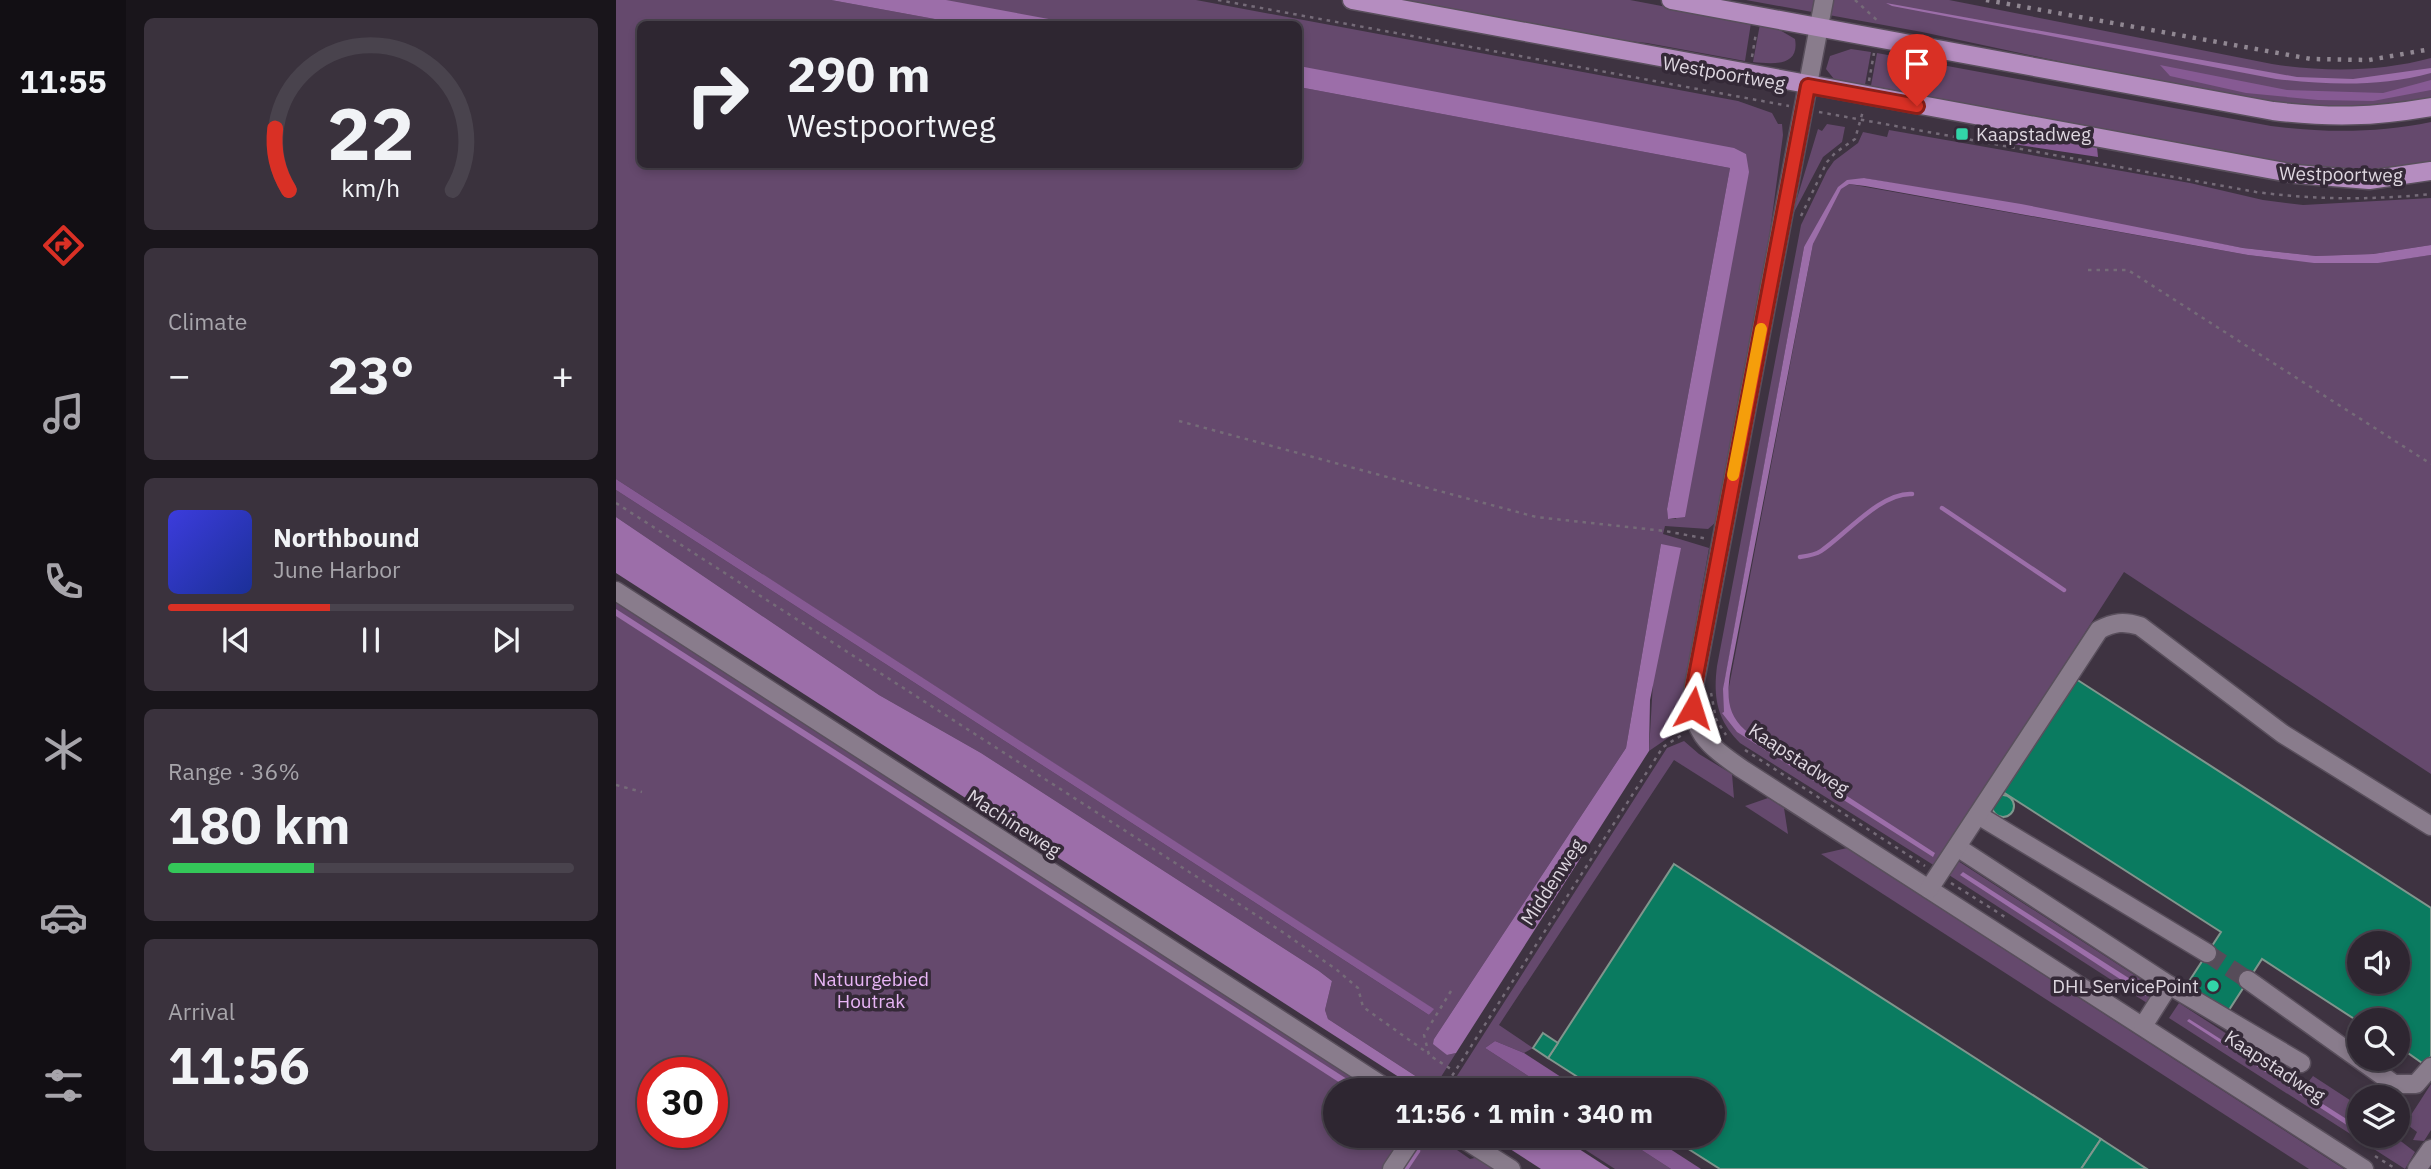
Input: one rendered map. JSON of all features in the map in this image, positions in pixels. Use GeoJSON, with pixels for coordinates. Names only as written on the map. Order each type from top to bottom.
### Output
{"type":"FeatureCollection","features":[{"type":"Feature","properties":{"kind":"main road","name":"Westpoortweg"},"geometry":{"type":"LineString","coordinates":[[1352,0],[1866,97],[2295,174],[2369,180],[2431,171]]}},
{"type":"Feature","properties":{"kind":"main road"},"geometry":{"type":"LineString","coordinates":[[1671,0],[2286,113],[2328,117],[2389,114],[2431,107]]}},
{"type":"Feature","properties":{"kind":"street"},"geometry":{"type":"LineString","coordinates":[[1698,727],[1693,708],[1694,686],[1824,0]]}},
{"type":"Feature","properties":{"kind":"street","name":"Machineweg"},"geometry":{"type":"LineString","coordinates":[[616,591],[1370,1078]]}},
{"type":"Feature","properties":{"kind":"street"},"geometry":{"type":"LineString","coordinates":[[1934,882],[2099,630],[2112,623],[2126,622],[2140,626],[2283,734],[2431,826]]}},
{"type":"Feature","properties":{"kind":"street","name":"Kaapstadweg"},"geometry":{"type":"LineString","coordinates":[[1698,727],[1715,750],[1934,882],[2143,1026],[2368,1161]]}},
{"type":"Feature","properties":{"kind":"street"},"geometry":{"type":"LineString","coordinates":[[1978,815],[2207,953]]}},
{"type":"Feature","properties":{"kind":"street"},"geometry":{"type":"LineString","coordinates":[[1957,847],[2169,985],[2301,1063]]}},
{"type":"Feature","properties":{"kind":"street"},"geometry":{"type":"LineString","coordinates":[[2248,980],[2394,1084],[2416,1084],[2431,1067]]}},
{"type":"Feature","properties":{"kind":"street"},"geometry":{"type":"LineString","coordinates":[[2143,1026],[2169,985]]}},
{"type":"Feature","properties":{"kind":"street"},"geometry":{"type":"LineString","coordinates":[[1392,1169],[1406,1148]]}},
{"type":"Feature","properties":{"kind":"street"},"geometry":{"type":"LineString","coordinates":[[1478,1148],[1511,1169]]}},
{"type":"Feature","properties":{"kind":"street"},"geometry":{"type":"LineString","coordinates":[[2417,1169],[2431,1149]]}},
{"type":"Feature","properties":{"kind":"path","name":"Westpoortweg"},"geometry":{"type":"LineString","coordinates":[[1218,0],[2289,197],[2381,200],[2431,194]]}},
{"type":"Feature","properties":{"kind":"path"},"geometry":{"type":"LineString","coordinates":[[1797,225],[1827,162],[1855,139],[1862,120],[1880,20],[1855,0]]}},
{"type":"Feature","properties":{"kind":"path"},"geometry":{"type":"LineString","coordinates":[[1745,99],[1759,17]]}},
{"type":"Feature","properties":{"kind":"path"},"geometry":{"type":"LineString","coordinates":[[2088,270],[2128,270],[2431,464]]}},
{"type":"Feature","properties":{"kind":"path"},"geometry":{"type":"LineString","coordinates":[[1179,421],[1536,517],[1665,531],[1721,541]]}},
{"type":"Feature","properties":{"kind":"path"},"geometry":{"type":"LineString","coordinates":[[616,503],[1284,933],[1358,988],[1363,1007],[1455,1072]]}},
{"type":"Feature","properties":{"kind":"path","name":"Kaapstadweg"},"geometry":{"type":"LineString","coordinates":[[1710,684],[1716,719],[1731,739]]}},
{"type":"Feature","properties":{"kind":"path","name":"Middenweg"},"geometry":{"type":"LineString","coordinates":[[1451,1078],[1663,747],[1671,740],[1716,719]]}},
{"type":"Feature","properties":{"kind":"path","name":"Kaapstadweg"},"geometry":{"type":"LineString","coordinates":[[1737,744],[1934,882],[2006,918]]}},
{"type":"Feature","properties":{"kind":"path"},"geometry":{"type":"LineString","coordinates":[[616,785],[642,792]]}},
{"type":"Feature","properties":{"kind":"path"},"geometry":{"type":"LineString","coordinates":[[1429,1054],[1424,1035],[1451,991]]}},
{"type":"Feature","properties":{"kind":"path"},"geometry":{"type":"LineString","coordinates":[[2368,1161],[2396,1169]]}},
{"type":"Feature","properties":{"kind":"green space"},"geometry":{"type":"Polygon","coordinates":[[[616,0],[831,0],[946,21],[637,21],[637,168],[1302,168],[1302,88],[1730,168],[1667,509],[1668,519],[1676,519],[1746,154],[1302,69],[1302,21],[1048,21],[933,0],[1196,0],[1738,101],[1772,113],[1778,124],[1782,124],[1783,135],[1767,254],[1715,523],[1708,529],[1665,526],[1663,534],[1709,548],[1680,713],[1681,729],[1649,751],[1661,544],[1626,748],[1434,1039],[1447,1055],[1456,1053],[1440,1078],[1419,1078],[1328,1019],[1325,1010],[1332,981],[1319,971],[981,753],[879,695],[616,517],[616,490],[1429,1015],[1433,1009],[616,479],[616,0]]]}},
{"type":"Feature","properties":{"kind":"green space"},"geometry":{"type":"Polygon","coordinates":[[[1388,0],[1630,0],[1751,23],[1745,61],[1647,43],[1580,36],[1388,0]]]}},
{"type":"Feature","properties":{"kind":"green space"},"geometry":{"type":"Polygon","coordinates":[[[1746,0],[1949,0],[2272,64],[2312,68],[2372,68],[2431,58],[2431,100],[2401,105],[2319,110],[2211,94],[1922,32],[1746,0]]]}},
{"type":"Feature","properties":{"kind":"green space"},"geometry":{"type":"Polygon","coordinates":[[[1760,24],[1778,29],[1795,39],[1793,55],[1789,59],[1776,63],[1753,62],[1760,24]]]}},
{"type":"Feature","properties":{"kind":"green space"},"geometry":{"type":"Polygon","coordinates":[[[1851,49],[1871,52],[1864,90],[1834,79],[1826,69],[1830,56],[1851,49]]]}},
{"type":"Feature","properties":{"kind":"green space"},"geometry":{"type":"Polygon","coordinates":[[[1877,53],[2271,126],[2351,131],[2431,122],[2431,164],[2376,171],[2319,172],[1870,91],[1877,53]]]}},
{"type":"Feature","properties":{"kind":"green space"},"geometry":{"type":"Polygon","coordinates":[[[1827,124],[1845,127],[1842,142],[1823,157],[1791,218],[1818,129],[1822,131],[1827,124]]]}},
{"type":"Feature","properties":{"kind":"green space"},"geometry":{"type":"Polygon","coordinates":[[[1889,130],[2190,183],[2263,200],[2303,205],[2431,198],[2431,245],[2373,254],[2316,256],[2243,248],[1864,178],[1849,184],[2248,255],[2340,262],[2431,255],[2431,774],[2124,572],[1935,866],[1740,743],[1732,734],[1718,708],[1717,666],[1801,225],[1834,161],[1858,143],[1863,132],[1887,137],[1889,130]],[[1818,233],[1804,247],[1724,685],[1728,692],[1813,244],[1818,233]]]}},
{"type":"Feature","properties":{"kind":"green space","name":"Natuurgebied Houtrak"},"geometry":{"type":"Polygon","coordinates":[[[616,599],[1360,1078],[1323,1078],[1323,1148],[1401,1148],[1388,1169],[616,1169],[616,599]]]}},
{"type":"Feature","properties":{"kind":"green space"},"geometry":{"type":"Polygon","coordinates":[[[1684,741],[1699,754],[1732,774],[1734,798],[1674,760],[1499,1025],[1533,1048],[1524,1053],[1495,1041],[1485,1048],[1531,1078],[1456,1078],[1667,748],[1684,741]]]}},
{"type":"Feature","properties":{"kind":"green space"},"geometry":{"type":"Polygon","coordinates":[[[1768,798],[1784,808],[1788,834],[1745,806],[1768,798]]]}},
{"type":"Feature","properties":{"kind":"green space"},"geometry":{"type":"Polygon","coordinates":[[[1847,848],[2344,1169],[2309,1169],[1821,854],[1847,848]]]}},
{"type":"Feature","properties":{"kind":"green space"},"geometry":{"type":"Polygon","coordinates":[[[1958,861],[2156,989],[2147,1003],[1949,875],[1958,861]]]}},
{"type":"Feature","properties":{"kind":"green space"},"geometry":{"type":"Polygon","coordinates":[[[2179,1003],[2306,1085],[2313,1076],[2347,1098],[2347,1132],[2169,1018],[2179,1003]]]}},
{"type":"Feature","properties":{"kind":"green space"},"geometry":{"type":"Polygon","coordinates":[[[2431,1084],[2431,1130],[2424,1141],[2413,1140],[2417,1132],[2410,1127],[2410,1117],[2431,1084]]]}},
{"type":"Feature","properties":{"kind":"green space"},"geometry":{"type":"Polygon","coordinates":[[[1412,1148],[1454,1148],[1470,1159],[1479,1157],[1499,1169],[1398,1169],[1412,1148]]]}},
{"type":"Feature","properties":{"kind":"green space"},"geometry":{"type":"Polygon","coordinates":[[[1583,1148],[1639,1148],[1671,1169],[1615,1169],[1583,1148]]]}},
{"type":"Feature","properties":{"kind":"green space"},"geometry":{"type":"Polygon","coordinates":[[[2372,1148],[2410,1148],[2415,1152],[2405,1169],[2372,1148]]]}},
{"type":"Feature","properties":{"kind":"shaded area"},"geometry":{"type":"Polygon","coordinates":[[[831,0],[946,0],[1060,21],[946,21],[831,0]]]}},
{"type":"Feature","properties":{"kind":"shaded area"},"geometry":{"type":"Polygon","coordinates":[[[1886,3],[2297,77],[2353,79],[2431,68],[2431,73],[2392,81],[2354,84],[2276,79],[1886,3]]]}},
{"type":"Feature","properties":{"kind":"shaded area"},"geometry":{"type":"Polygon","coordinates":[[[2160,65],[2287,90],[2383,93],[2431,80],[2431,90],[2373,101],[2318,100],[2246,93],[2170,76],[2160,65]]]}},
{"type":"Feature","properties":{"kind":"shaded area"},"geometry":{"type":"Polygon","coordinates":[[[1302,67],[1734,148],[1746,154],[1749,172],[1685,517],[1668,519],[1667,509],[1730,168],[1302,88],[1302,67]]]}},
{"type":"Feature","properties":{"kind":"shaded area"},"geometry":{"type":"Polygon","coordinates":[[[1988,131],[2097,147],[2098,157],[1993,141],[1988,131]]]}},
{"type":"Feature","properties":{"kind":"shaded area"},"geometry":{"type":"Polygon","coordinates":[[[1864,178],[2021,204],[2243,248],[2316,256],[2373,254],[2431,245],[2431,255],[2378,263],[2314,263],[2248,255],[1865,186],[1849,184],[1841,189],[1813,244],[1730,674],[1730,704],[1735,718],[1745,730],[1935,853],[1933,857],[1737,732],[1722,713],[1723,689],[1804,247],[1838,187],[1847,180],[1864,178]]]}},
{"type":"Feature","properties":{"kind":"shaded area"},"geometry":{"type":"Polygon","coordinates":[[[616,479],[1434,1009],[1429,1015],[616,490],[616,479]]]}},
{"type":"Feature","properties":{"kind":"shaded area"},"geometry":{"type":"Polygon","coordinates":[[[616,517],[879,695],[981,753],[1319,971],[1332,981],[1325,1010],[1328,1019],[1419,1078],[1400,1078],[616,573],[616,517]]]}},
{"type":"Feature","properties":{"kind":"shaded area"},"geometry":{"type":"Polygon","coordinates":[[[1661,544],[1681,548],[1650,700],[1649,751],[1456,1053],[1447,1055],[1433,1044],[1434,1039],[1626,748],[1661,544]]]}},
{"type":"Feature","properties":{"kind":"shaded area"},"geometry":{"type":"Polygon","coordinates":[[[616,609],[1345,1078],[1332,1078],[616,616],[616,609]]]}},
{"type":"Feature","properties":{"kind":"shaded area"},"geometry":{"type":"Polygon","coordinates":[[[1963,872],[2149,991],[2146,996],[1960,875],[1963,872]]]}},
{"type":"Feature","properties":{"kind":"shaded area"},"geometry":{"type":"Polygon","coordinates":[[[2189,1019],[2347,1119],[2347,1125],[2187,1021],[2189,1019]]]}},
{"type":"Feature","properties":{"kind":"shaded area"},"geometry":{"type":"Polygon","coordinates":[[[1495,1041],[1524,1053],[1563,1078],[1531,1078],[1485,1048],[1495,1041]]]}},
{"type":"Feature","properties":{"kind":"shaded area"},"geometry":{"type":"Polygon","coordinates":[[[1509,1148],[1578,1148],[1610,1169],[1541,1169],[1509,1148]]]}},
{"type":"Feature","properties":{"kind":"shaded area"},"geometry":{"type":"Polygon","coordinates":[[[1639,1148],[1669,1148],[1701,1169],[1671,1169],[1639,1148]]]}},
{"type":"Feature","properties":{"kind":"building"},"geometry":{"type":"Polygon","coordinates":[[[2076,679],[2431,908],[2431,1056],[2425,1065],[2410,1054],[2410,1008],[2347,1008],[2347,1014],[2262,959],[2227,1013],[2186,986],[2221,932],[2003,792],[2076,679]]]}},
{"type":"Feature","properties":{"kind":"building"},"geometry":{"type":"Polygon","coordinates":[[[2003,795],[2013,802],[2014,806],[2007,816],[2003,817],[1993,810],[1992,806],[1999,796],[2003,795]]]}},
{"type":"Feature","properties":{"kind":"building"},"geometry":{"type":"Polygon","coordinates":[[[1674,864],[2101,1139],[2081,1169],[1720,1169],[1687,1148],[1725,1148],[1725,1078],[1579,1078],[1548,1058],[1674,864]]]}},
{"type":"Feature","properties":{"kind":"building"},"geometry":{"type":"Polygon","coordinates":[[[1543,1033],[1558,1043],[1548,1058],[1533,1048],[1543,1033]]]}},
{"type":"Feature","properties":{"kind":"building"},"geometry":{"type":"Polygon","coordinates":[[[2101,1139],[2147,1169],[2081,1169],[2101,1139]]]}},
{"type":"Feature","properties":{"kind":"waterway"},"geometry":{"type":"LineString","coordinates":[[1800,557],[1821,551],[1888,500],[1912,494]]}},
{"type":"Feature","properties":{"kind":"waterway"},"geometry":{"type":"LineString","coordinates":[[1942,508],[2064,590]]}},
{"type":"Feature","properties":{"kind":"waterway"},"geometry":{"type":"LineString","coordinates":[[1406,1169],[1418,1151]]}},
{"type":"Feature","properties":{"kind":"tunnel"},"geometry":{"type":"LineString","coordinates":[[2207,953],[2248,980]]}},
{"type":"Feature","properties":{"kind":"railway"},"geometry":{"type":"LineString","coordinates":[[1986,0],[2311,59],[2369,60],[2431,49]]}},
{"type":"Feature","properties":{"kind":"slow traffic"},"geometry":{"type":"LineString","coordinates":[[1733,475],[1761,329]]}},
{"type":"Feature","properties":{"kind":"place","name":"Kaapstadweg"},"geometry":{"type":"Point","coordinates":[1962,134]}},
{"type":"Feature","properties":{"kind":"place","name":"DHL ServicePoint"},"geometry":{"type":"Point","coordinates":[2213,986]}},
{"type":"Feature","properties":{"kind":"route"},"geometry":{"type":"LineString","coordinates":[[1693,708],[1694,686],[1744,411],[1808,86],[1917,106]]}}]}
